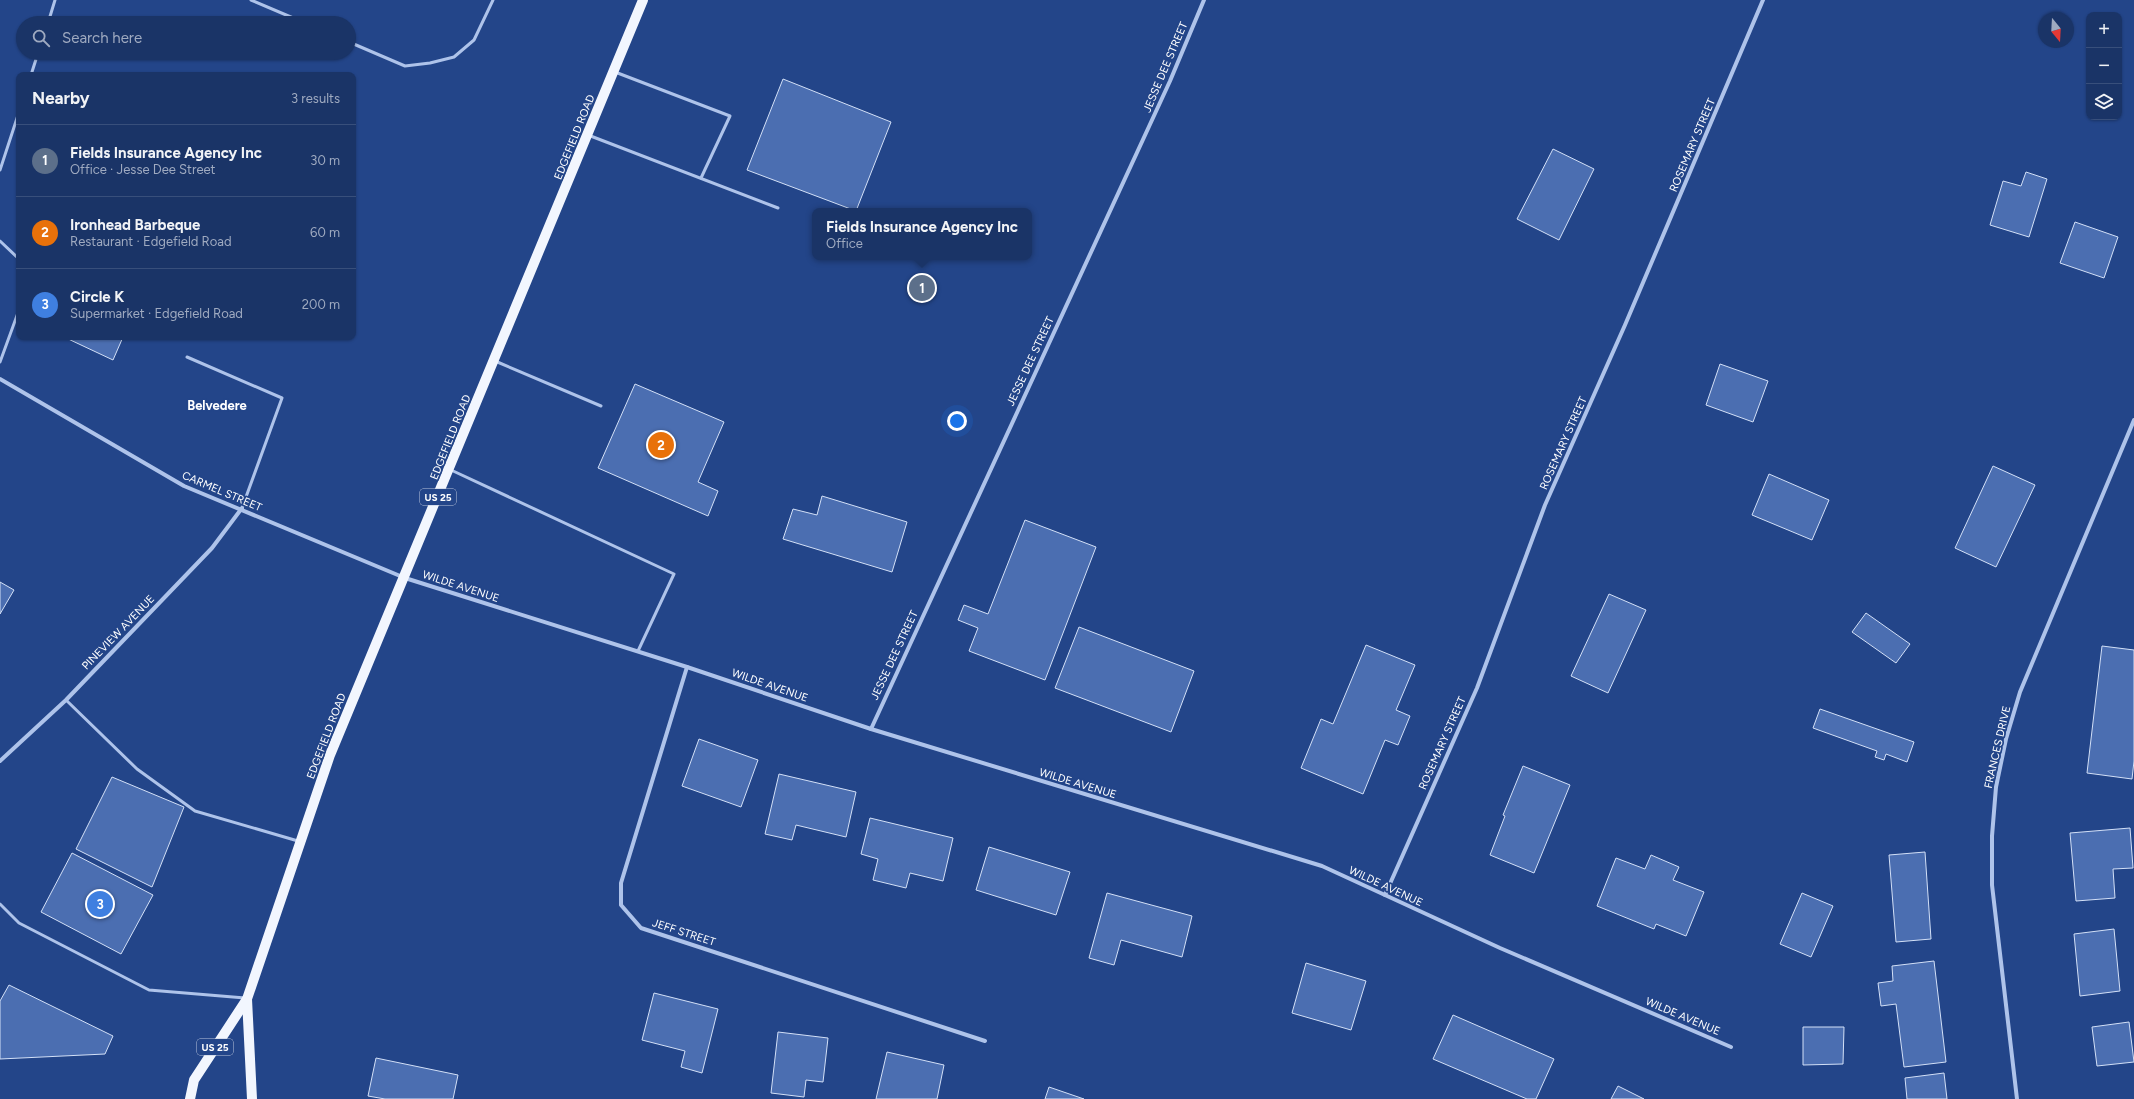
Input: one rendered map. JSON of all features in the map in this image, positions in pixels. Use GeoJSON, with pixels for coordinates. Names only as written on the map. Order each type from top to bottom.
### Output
{"type":"FeatureCollection","features":[{"type":"Feature","properties":{"kind":"main road","name":"EDGEFIELD ROAD"},"geometry":{"type":"LineString","coordinates":[[190,1099],[194,1080],[247,998],[330,756],[374,645],[405,578],[643,0]]}},
{"type":"Feature","properties":{"kind":"main road","name":"EDGEFIELD ROAD"},"geometry":{"type":"LineString","coordinates":[[247,998],[252,1099]]}},
{"type":"Feature","properties":{"kind":"street","name":"JESSE DEE STREET"},"geometry":{"type":"LineString","coordinates":[[871,729],[1170,81],[1204,0]]}},
{"type":"Feature","properties":{"kind":"street","name":"ROSEMARY STREET"},"geometry":{"type":"LineString","coordinates":[[1384,895],[1477,688],[1546,505],[1625,325],[1763,0]]}},
{"type":"Feature","properties":{"kind":"street","name":"CARMEL STREET"},"geometry":{"type":"LineString","coordinates":[[0,379],[184,486],[242,508],[405,578]]}},
{"type":"Feature","properties":{"kind":"street","name":"FRANCES DRIVE"},"geometry":{"type":"LineString","coordinates":[[2017,1099],[1992,885],[1992,836],[1996,787],[2006,739],[2020,692],[2134,420]]}},
{"type":"Feature","properties":{"kind":"street","name":"PINEVIEW AVENUE"},"geometry":{"type":"LineString","coordinates":[[0,762],[66,700],[212,548],[242,508]]}},
{"type":"Feature","properties":{"kind":"street","name":"WILDE AVENUE"},"geometry":{"type":"LineString","coordinates":[[405,578],[638,651],[871,729],[1322,866],[1500,948],[1731,1047]]}},
{"type":"Feature","properties":{"kind":"street","name":"JEFF STREET"},"geometry":{"type":"LineString","coordinates":[[687,667],[621,883],[621,905],[641,928],[985,1041]]}},
{"type":"Feature","properties":{"kind":"lane"},"geometry":{"type":"LineString","coordinates":[[50,16],[55,0]]}},
{"type":"Feature","properties":{"kind":"lane"},"geometry":{"type":"LineString","coordinates":[[251,0],[289,16]]}},
{"type":"Feature","properties":{"kind":"lane"},"geometry":{"type":"LineString","coordinates":[[356,45],[405,66],[430,63],[454,57],[474,40],[493,0]]}},
{"type":"Feature","properties":{"kind":"lane"},"geometry":{"type":"LineString","coordinates":[[32,72],[36,60]]}},
{"type":"Feature","properties":{"kind":"lane"},"geometry":{"type":"LineString","coordinates":[[614,72],[730,116],[701,178]]}},
{"type":"Feature","properties":{"kind":"lane"},"geometry":{"type":"LineString","coordinates":[[0,170],[16,121]]}},
{"type":"Feature","properties":{"kind":"lane"},"geometry":{"type":"LineString","coordinates":[[588,135],[778,208]]}},
{"type":"Feature","properties":{"kind":"lane"},"geometry":{"type":"LineString","coordinates":[[0,241],[16,257]]}},
{"type":"Feature","properties":{"kind":"lane"},"geometry":{"type":"LineString","coordinates":[[0,362],[16,318]]}},
{"type":"Feature","properties":{"kind":"lane"},"geometry":{"type":"LineString","coordinates":[[187,357],[282,398],[242,508]]}},
{"type":"Feature","properties":{"kind":"lane"},"geometry":{"type":"LineString","coordinates":[[494,360],[601,406]]}},
{"type":"Feature","properties":{"kind":"lane"},"geometry":{"type":"LineString","coordinates":[[449,469],[674,574],[638,651]]}},
{"type":"Feature","properties":{"kind":"lane"},"geometry":{"type":"LineString","coordinates":[[66,700],[137,769],[195,811],[300,842]]}},
{"type":"Feature","properties":{"kind":"lane"},"geometry":{"type":"LineString","coordinates":[[0,904],[19,923],[149,990],[247,998]]}},
{"type":"Feature","properties":{"kind":"building"},"geometry":{"type":"Polygon","coordinates":[[[783,79],[891,122],[857,208],[848,208],[747,170],[783,79]]]}},
{"type":"Feature","properties":{"kind":"building"},"geometry":{"type":"Polygon","coordinates":[[[1553,149],[1594,169],[1559,240],[1517,219],[1553,149]]]}},
{"type":"Feature","properties":{"kind":"building"},"geometry":{"type":"Polygon","coordinates":[[[2026,172],[2047,179],[2029,237],[1990,225],[2003,181],[2021,186],[2026,172]]]}},
{"type":"Feature","properties":{"kind":"building"},"geometry":{"type":"Polygon","coordinates":[[[2075,222],[2118,237],[2104,278],[2060,263],[2075,222]]]}},
{"type":"Feature","properties":{"kind":"building"},"geometry":{"type":"Polygon","coordinates":[[[70,340],[122,340],[113,360],[70,340]]]}},
{"type":"Feature","properties":{"kind":"building"},"geometry":{"type":"Polygon","coordinates":[[[1720,364],[1768,381],[1753,422],[1706,405],[1720,364]]]}},
{"type":"Feature","properties":{"kind":"building"},"geometry":{"type":"Polygon","coordinates":[[[635,384],[724,422],[698,482],[718,491],[708,516],[598,468],[635,384]]]}},
{"type":"Feature","properties":{"kind":"building"},"geometry":{"type":"Polygon","coordinates":[[[1993,466],[2035,485],[1996,567],[1955,548],[1993,466]]]}},
{"type":"Feature","properties":{"kind":"building"},"geometry":{"type":"Polygon","coordinates":[[[1769,474],[1829,500],[1812,540],[1752,515],[1769,474]]]}},
{"type":"Feature","properties":{"kind":"building"},"geometry":{"type":"Polygon","coordinates":[[[822,496],[907,522],[892,572],[783,539],[793,509],[817,515],[822,496]]]}},
{"type":"Feature","properties":{"kind":"building"},"geometry":{"type":"Polygon","coordinates":[[[1025,520],[1096,547],[1045,680],[969,651],[978,628],[958,620],[964,605],[988,614],[1025,520]]]}},
{"type":"Feature","properties":{"kind":"building"},"geometry":{"type":"Polygon","coordinates":[[[0,582],[14,590],[0,614],[0,582]]]}},
{"type":"Feature","properties":{"kind":"building"},"geometry":{"type":"Polygon","coordinates":[[[1609,594],[1646,610],[1608,693],[1571,676],[1609,594]]]}},
{"type":"Feature","properties":{"kind":"building"},"geometry":{"type":"Polygon","coordinates":[[[1866,613],[1910,644],[1896,663],[1852,632],[1866,613]]]}},
{"type":"Feature","properties":{"kind":"building"},"geometry":{"type":"Polygon","coordinates":[[[1079,627],[1194,671],[1171,732],[1055,688],[1079,627]]]}},
{"type":"Feature","properties":{"kind":"building"},"geometry":{"type":"Polygon","coordinates":[[[1366,645],[1415,665],[1396,710],[1410,716],[1398,745],[1385,740],[1363,794],[1301,768],[1321,719],[1333,724],[1366,645]]]}},
{"type":"Feature","properties":{"kind":"building"},"geometry":{"type":"Polygon","coordinates":[[[2102,646],[2134,650],[2134,761],[2132,779],[2087,773],[2102,646]]]}},
{"type":"Feature","properties":{"kind":"building"},"geometry":{"type":"Polygon","coordinates":[[[1820,709],[1914,742],[1907,762],[1886,754],[1884,760],[1875,757],[1877,751],[1813,728],[1820,709]]]}},
{"type":"Feature","properties":{"kind":"building"},"geometry":{"type":"Polygon","coordinates":[[[699,739],[758,760],[741,807],[682,786],[699,739]]]}},
{"type":"Feature","properties":{"kind":"building"},"geometry":{"type":"Polygon","coordinates":[[[1523,766],[1570,785],[1534,873],[1490,855],[1505,816],[1503,815],[1523,766]]]}},
{"type":"Feature","properties":{"kind":"building"},"geometry":{"type":"Polygon","coordinates":[[[779,774],[856,792],[846,837],[796,825],[792,840],[765,834],[779,774]]]}},
{"type":"Feature","properties":{"kind":"building"},"geometry":{"type":"Polygon","coordinates":[[[112,777],[184,807],[152,887],[76,849],[112,777]]]}},
{"type":"Feature","properties":{"kind":"building"},"geometry":{"type":"Polygon","coordinates":[[[870,818],[953,838],[943,881],[910,873],[906,888],[873,880],[878,859],[861,854],[870,818]]]}},
{"type":"Feature","properties":{"kind":"building"},"geometry":{"type":"Polygon","coordinates":[[[2130,828],[2133,868],[2113,869],[2115,898],[2076,901],[2070,833],[2130,828]]]}},
{"type":"Feature","properties":{"kind":"building"},"geometry":{"type":"Polygon","coordinates":[[[989,847],[1070,872],[1056,915],[976,890],[989,847]]]}},
{"type":"Feature","properties":{"kind":"building"},"geometry":{"type":"Polygon","coordinates":[[[1925,852],[1931,939],[1896,942],[1889,855],[1925,852]]]}},
{"type":"Feature","properties":{"kind":"building"},"geometry":{"type":"Polygon","coordinates":[[[72,853],[153,895],[121,954],[41,912],[72,853]]]}},
{"type":"Feature","properties":{"kind":"building"},"geometry":{"type":"Polygon","coordinates":[[[1651,855],[1679,867],[1673,880],[1704,892],[1686,936],[1656,924],[1654,929],[1597,906],[1616,858],[1645,869],[1651,855]]]}},
{"type":"Feature","properties":{"kind":"building"},"geometry":{"type":"Polygon","coordinates":[[[1107,893],[1192,916],[1182,957],[1121,940],[1114,965],[1089,958],[1107,893]]]}},
{"type":"Feature","properties":{"kind":"building"},"geometry":{"type":"Polygon","coordinates":[[[1802,893],[1833,906],[1811,957],[1780,944],[1802,893]]]}},
{"type":"Feature","properties":{"kind":"building"},"geometry":{"type":"Polygon","coordinates":[[[2114,929],[2120,991],[2080,996],[2074,934],[2114,929]]]}},
{"type":"Feature","properties":{"kind":"building"},"geometry":{"type":"Polygon","coordinates":[[[1934,961],[1946,1062],[1904,1067],[1896,1004],[1881,1006],[1878,983],[1893,981],[1892,966],[1934,961]]]}},
{"type":"Feature","properties":{"kind":"building"},"geometry":{"type":"Polygon","coordinates":[[[1306,963],[1366,981],[1351,1030],[1292,1013],[1306,963]]]}},
{"type":"Feature","properties":{"kind":"building"},"geometry":{"type":"Polygon","coordinates":[[[9,985],[113,1036],[105,1054],[0,1059],[0,1001],[9,985]]]}},
{"type":"Feature","properties":{"kind":"building"},"geometry":{"type":"Polygon","coordinates":[[[654,993],[718,1009],[702,1073],[681,1067],[685,1051],[642,1040],[654,993]]]}},
{"type":"Feature","properties":{"kind":"building"},"geometry":{"type":"Polygon","coordinates":[[[1453,1015],[1554,1059],[1536,1099],[1527,1099],[1433,1059],[1453,1015]]]}},
{"type":"Feature","properties":{"kind":"building"},"geometry":{"type":"Polygon","coordinates":[[[2129,1022],[2134,1062],[2097,1066],[2092,1027],[2129,1022]]]}},
{"type":"Feature","properties":{"kind":"building"},"geometry":{"type":"Polygon","coordinates":[[[1803,1027],[1844,1027],[1843,1064],[1803,1065],[1803,1027]]]}},
{"type":"Feature","properties":{"kind":"building"},"geometry":{"type":"Polygon","coordinates":[[[778,1032],[828,1038],[823,1082],[806,1080],[804,1097],[771,1093],[778,1032]]]}},
{"type":"Feature","properties":{"kind":"building"},"geometry":{"type":"Polygon","coordinates":[[[887,1052],[944,1065],[937,1099],[876,1099],[887,1052]]]}},
{"type":"Feature","properties":{"kind":"building"},"geometry":{"type":"Polygon","coordinates":[[[376,1058],[458,1075],[453,1099],[385,1099],[368,1096],[376,1058]]]}},
{"type":"Feature","properties":{"kind":"building"},"geometry":{"type":"Polygon","coordinates":[[[1944,1073],[1947,1099],[1907,1099],[1905,1078],[1944,1073]]]}},
{"type":"Feature","properties":{"kind":"building"},"geometry":{"type":"Polygon","coordinates":[[[1618,1086],[1644,1099],[1611,1099],[1618,1086]]]}},
{"type":"Feature","properties":{"kind":"building"},"geometry":{"type":"Polygon","coordinates":[[[1049,1087],[1084,1099],[1045,1099],[1049,1087]]]}},
{"type":"Feature","properties":{"kind":"place","name":"Fields Insurance Agency Inc"},"geometry":{"type":"Point","coordinates":[922,288]}},
{"type":"Feature","properties":{"kind":"place","name":"Ironhead Barbeque"},"geometry":{"type":"Point","coordinates":[661,445]}},
{"type":"Feature","properties":{"kind":"place","name":"Circle K"},"geometry":{"type":"Point","coordinates":[100,904]}},
{"type":"Feature","properties":{"kind":"district","name":"Belvedere"},"geometry":{"type":"Point","coordinates":[217,405]}}]}
